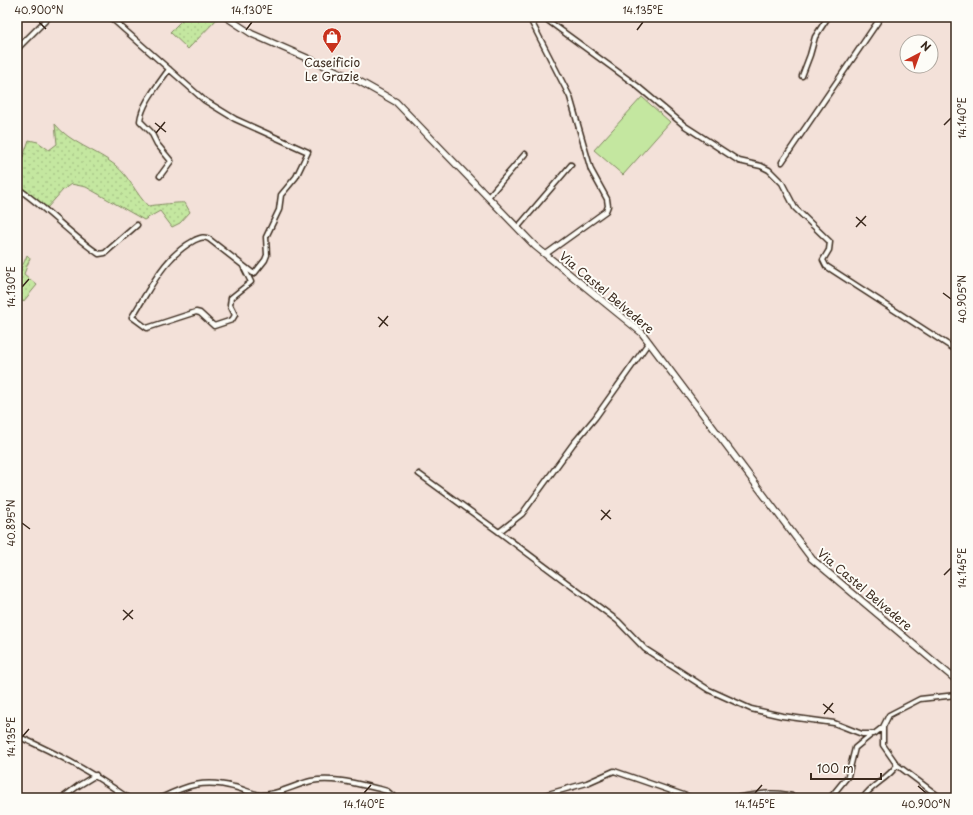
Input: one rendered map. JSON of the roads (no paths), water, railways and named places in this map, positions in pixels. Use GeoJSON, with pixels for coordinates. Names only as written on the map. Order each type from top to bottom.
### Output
{"type":"FeatureCollection","features":[{"type":"Feature","properties":{"kind":"street"},"geometry":{"type":"LineString","coordinates":[[17,49],[49,17]]}},
{"type":"Feature","properties":{"kind":"street"},"geometry":{"type":"LineString","coordinates":[[110,17],[195,94],[215,108],[308,152],[296,177],[281,195],[279,210],[266,237],[267,256],[254,274],[206,237],[198,238],[176,252],[168,260],[132,317],[147,328],[196,312],[200,313],[214,326],[232,320],[234,315],[230,305],[231,298],[251,282],[243,266]]}},
{"type":"Feature","properties":{"kind":"street","name":"Via Castel Belvedere"},"geometry":{"type":"LineString","coordinates":[[226,17],[252,34],[357,80],[396,102],[488,198],[546,254],[630,323],[649,342],[812,559],[956,680]]}},
{"type":"Feature","properties":{"kind":"street"},"geometry":{"type":"LineString","coordinates":[[529,17],[567,90],[578,120],[591,170],[607,199],[608,206],[606,211],[546,254]]}},
{"type":"Feature","properties":{"kind":"street"},"geometry":{"type":"LineString","coordinates":[[543,17],[636,85],[686,126],[739,161],[761,166],[777,176],[788,190],[795,208],[830,242],[829,250],[824,260],[826,266],[956,350]]}},
{"type":"Feature","properties":{"kind":"street"},"geometry":{"type":"LineString","coordinates":[[802,76],[815,37],[828,17]]}},
{"type":"Feature","properties":{"kind":"street"},"geometry":{"type":"LineString","coordinates":[[782,162],[881,17]]}},
{"type":"Feature","properties":{"kind":"street"},"geometry":{"type":"LineString","coordinates":[[160,176],[171,161],[157,144],[153,135],[140,121],[146,104],[169,69]]}},
{"type":"Feature","properties":{"kind":"street"},"geometry":{"type":"LineString","coordinates":[[488,198],[525,154]]}},
{"type":"Feature","properties":{"kind":"street"},"geometry":{"type":"LineString","coordinates":[[518,227],[571,165]]}},
{"type":"Feature","properties":{"kind":"street"},"geometry":{"type":"LineString","coordinates":[[17,188],[42,206],[85,244],[99,254],[105,253],[137,225]]}},
{"type":"Feature","properties":{"kind":"street"},"geometry":{"type":"LineString","coordinates":[[500,532],[522,514],[573,444],[595,418],[649,342]]}},
{"type":"Feature","properties":{"kind":"street"},"geometry":{"type":"LineString","coordinates":[[419,474],[500,532],[618,621],[645,650],[709,690],[751,709],[782,716],[834,723],[862,734],[872,734]]}},
{"type":"Feature","properties":{"kind":"street"},"geometry":{"type":"LineString","coordinates":[[941,798],[897,765],[883,745],[883,727],[889,716],[920,699],[956,695]]}},
{"type":"Feature","properties":{"kind":"street"},"geometry":{"type":"LineString","coordinates":[[830,798],[848,776],[855,748],[883,727]]}},
{"type":"Feature","properties":{"kind":"street"},"geometry":{"type":"LineString","coordinates":[[17,736],[96,776],[128,798]]}},
{"type":"Feature","properties":{"kind":"street"},"geometry":{"type":"LineString","coordinates":[[863,798],[871,788],[886,778],[897,765]]}},
{"type":"Feature","properties":{"kind":"street"},"geometry":{"type":"LineString","coordinates":[[534,798],[587,783],[614,771],[692,798]]}},
{"type":"Feature","properties":{"kind":"street"},"geometry":{"type":"LineString","coordinates":[[62,798],[78,786],[96,776]]}},
{"type":"Feature","properties":{"kind":"street"},"geometry":{"type":"LineString","coordinates":[[161,798],[184,787],[200,783],[221,784],[260,795],[295,787],[310,781],[327,779],[380,789],[387,791],[395,798]]}},
{"type":"Feature","properties":{"kind":"street"},"geometry":{"type":"LineString","coordinates":[[736,798],[762,793],[779,793],[799,798]]}},
{"type":"Feature","properties":{"kind":"place","name":"Caseificio Le Grazie"},"geometry":{"type":"Point","coordinates":[332,54]}}]}
